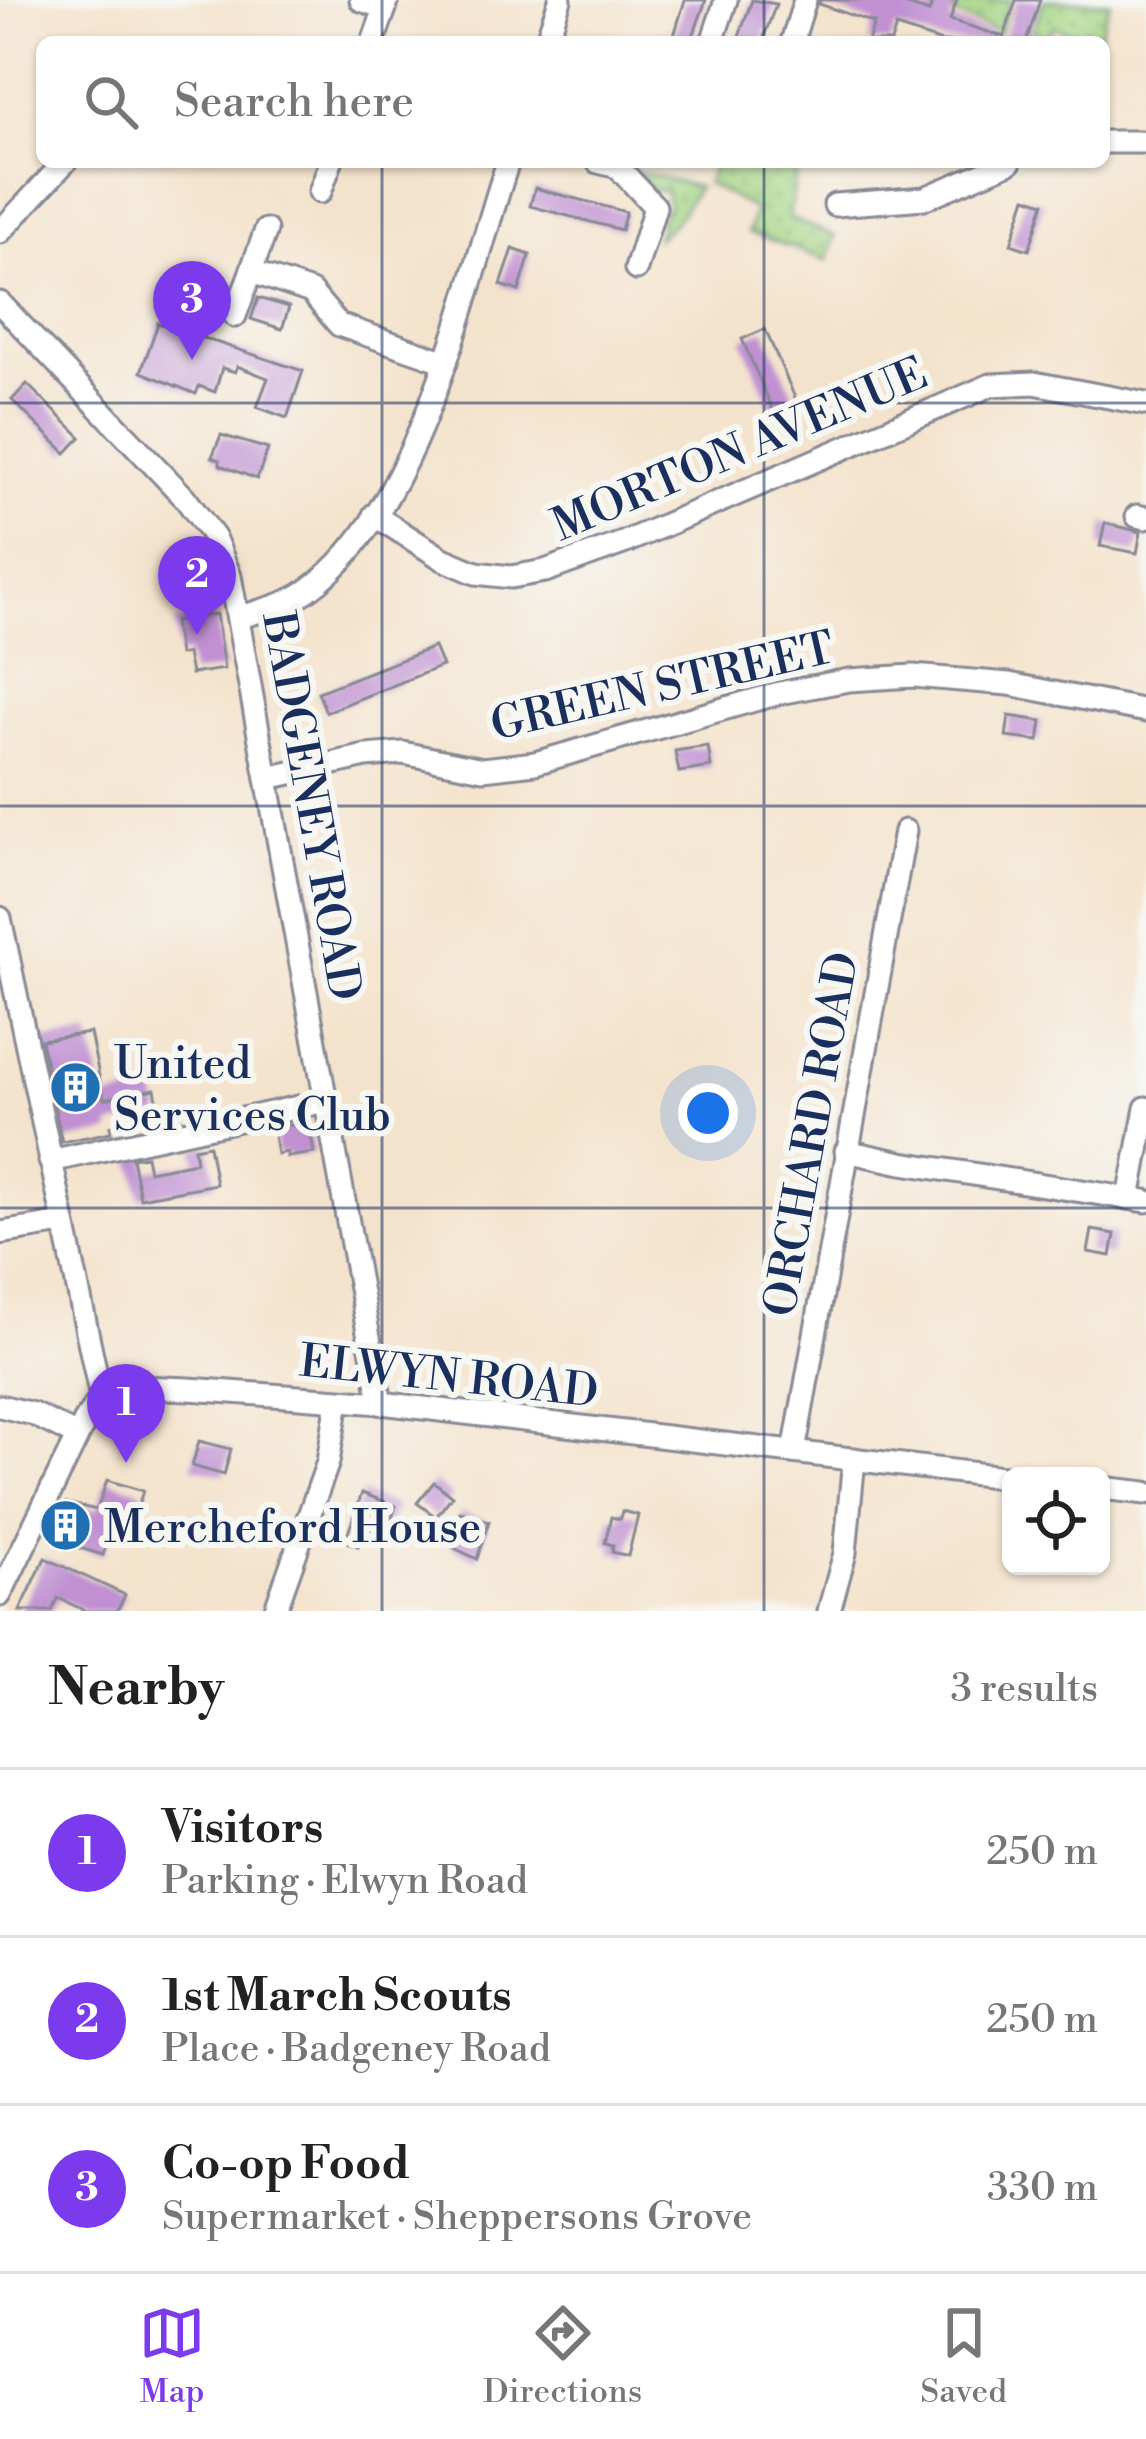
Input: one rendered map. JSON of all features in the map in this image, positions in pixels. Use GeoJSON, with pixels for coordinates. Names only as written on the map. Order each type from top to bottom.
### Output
{"type":"FeatureCollection","features":[{"type":"Feature","properties":{"kind":"street"},"geometry":{"type":"LineString","coordinates":[[362,0],[386,4],[375,36]]}},
{"type":"Feature","properties":{"kind":"street"},"geometry":{"type":"LineString","coordinates":[[548,36],[560,0]]}},
{"type":"Feature","properties":{"kind":"street"},"geometry":{"type":"LineString","coordinates":[[714,36],[726,0]]}},
{"type":"Feature","properties":{"kind":"street"},"geometry":{"type":"LineString","coordinates":[[794,36],[805,0]]}},
{"type":"Feature","properties":{"kind":"street"},"geometry":{"type":"LineString","coordinates":[[1110,142],[1146,142]]}},
{"type":"Feature","properties":{"kind":"street"},"geometry":{"type":"LineString","coordinates":[[0,232],[59,168]]}},
{"type":"Feature","properties":{"kind":"street"},"geometry":{"type":"LineString","coordinates":[[320,192],[329,168]]}},
{"type":"Feature","properties":{"kind":"street"},"geometry":{"type":"LineString","coordinates":[[240,616],[273,608],[306,592],[338,566],[374,515],[420,434],[506,168]]}},
{"type":"Feature","properties":{"kind":"street"},"geometry":{"type":"LineString","coordinates":[[619,168],[655,207],[636,269]]}},
{"type":"Feature","properties":{"kind":"street"},"geometry":{"type":"LineString","coordinates":[[835,205],[925,198],[996,168]]}},
{"type":"Feature","properties":{"kind":"street"},"geometry":{"type":"LineString","coordinates":[[235,316],[266,230]]}},
{"type":"Feature","properties":{"kind":"street"},"geometry":{"type":"LineString","coordinates":[[253,272],[311,292],[339,325],[446,362]]}},
{"type":"Feature","properties":{"kind":"street","name":"BADGENEY ROAD"},"geometry":{"type":"LineString","coordinates":[[0,303],[214,537],[240,616],[381,1403]]}},
{"type":"Feature","properties":{"kind":"street","name":"MORTON AVENUE"},"geometry":{"type":"LineString","coordinates":[[374,515],[443,559],[476,573],[511,577],[545,572],[622,543],[991,385],[1034,383],[1146,404]]}},
{"type":"Feature","properties":{"kind":"street","name":"GREEN STREET"},"geometry":{"type":"LineString","coordinates":[[268,778],[367,756],[403,753],[483,769],[535,763],[778,692],[849,680],[913,676],[1010,684],[1146,711]]}},
{"type":"Feature","properties":{"kind":"street","name":"ORCHARD ROAD"},"geometry":{"type":"LineString","coordinates":[[794,1452],[905,831]]}},
{"type":"Feature","properties":{"kind":"street"},"geometry":{"type":"LineString","coordinates":[[0,918],[8,1006],[50,1161],[101,1398],[75,1435],[0,1595]]}},
{"type":"Feature","properties":{"kind":"street"},"geometry":{"type":"LineString","coordinates":[[50,1161],[326,1101]]}},
{"type":"Feature","properties":{"kind":"street"},"geometry":{"type":"LineString","coordinates":[[846,1151],[1137,1199],[1146,1108]]}},
{"type":"Feature","properties":{"kind":"street"},"geometry":{"type":"LineString","coordinates":[[0,1233],[63,1223]]}},
{"type":"Feature","properties":{"kind":"street","name":"ELWYN ROAD"},"geometry":{"type":"LineString","coordinates":[[101,1398],[140,1387],[381,1403],[1002,1477]]}},
{"type":"Feature","properties":{"kind":"street"},"geometry":{"type":"LineString","coordinates":[[274,1611],[328,1462],[338,1400]]}},
{"type":"Feature","properties":{"kind":"street"},"geometry":{"type":"LineString","coordinates":[[0,1406],[33,1414],[75,1435]]}},
{"type":"Feature","properties":{"kind":"street"},"geometry":{"type":"LineString","coordinates":[[829,1611],[844,1552],[854,1459]]}},
{"type":"Feature","properties":{"kind":"street"},"geometry":{"type":"LineString","coordinates":[[1110,1489],[1146,1492]]}},
{"type":"Feature","properties":{"kind":"green space"},"geometry":{"type":"Polygon","coordinates":[[[960,0],[1011,0],[1000,32],[954,15],[960,0]]]}},
{"type":"Feature","properties":{"kind":"green space"},"geometry":{"type":"Polygon","coordinates":[[[1044,0],[1110,2],[1099,36],[1080,36],[1053,26],[1049,36],[1031,36],[1044,0]]]}},
{"type":"Feature","properties":{"kind":"green space"},"geometry":{"type":"Polygon","coordinates":[[[713,168],[797,168],[789,218],[835,236],[827,260],[748,232],[755,210],[706,183],[713,168]]]}},
{"type":"Feature","properties":{"kind":"green space"},"geometry":{"type":"Polygon","coordinates":[[[632,170],[698,187],[674,223],[657,238],[662,213],[668,207],[666,191],[654,190],[632,170]]]}},
{"type":"Feature","properties":{"kind":"building"},"geometry":{"type":"Polygon","coordinates":[[[685,0],[706,0],[693,36],[674,36],[685,0]]]}},
{"type":"Feature","properties":{"kind":"building"},"geometry":{"type":"Polygon","coordinates":[[[752,0],[776,4],[764,36],[739,36],[752,0]]]}},
{"type":"Feature","properties":{"kind":"building"},"geometry":{"type":"Polygon","coordinates":[[[820,0],[893,0],[929,12],[933,0],[957,0],[950,20],[1001,36],[924,36],[896,27],[893,36],[870,36],[874,23],[819,4],[820,0]]]}},
{"type":"Feature","properties":{"kind":"building"},"geometry":{"type":"Polygon","coordinates":[[[1016,0],[1040,0],[1028,36],[1004,36],[1016,0]]]}},
{"type":"Feature","properties":{"kind":"building"},"geometry":{"type":"Polygon","coordinates":[[[535,188],[626,212],[621,230],[530,206],[535,188]]]}},
{"type":"Feature","properties":{"kind":"building"},"geometry":{"type":"Polygon","coordinates":[[[1026,197],[1044,203],[1029,250],[1011,244],[1026,197]]]}},
{"type":"Feature","properties":{"kind":"building"},"geometry":{"type":"Polygon","coordinates":[[[513,249],[530,255],[519,291],[501,285],[513,249]]]}},
{"type":"Feature","properties":{"kind":"building"},"geometry":{"type":"Polygon","coordinates":[[[258,298],[289,307],[282,329],[251,319],[258,298]]]}},
{"type":"Feature","properties":{"kind":"building"},"geometry":{"type":"Polygon","coordinates":[[[158,323],[303,371],[287,418],[257,407],[268,378],[237,366],[235,372],[222,368],[215,392],[199,386],[196,394],[141,372],[158,323]]]}},
{"type":"Feature","properties":{"kind":"building"},"geometry":{"type":"Polygon","coordinates":[[[765,329],[799,407],[776,417],[742,339],[765,329]]]}},
{"type":"Feature","properties":{"kind":"building"},"geometry":{"type":"Polygon","coordinates":[[[27,384],[81,437],[66,453],[12,400],[27,384]]]}},
{"type":"Feature","properties":{"kind":"building"},"geometry":{"type":"Polygon","coordinates":[[[221,435],[268,449],[257,479],[220,465],[212,457],[221,435]]]}},
{"type":"Feature","properties":{"kind":"building"},"geometry":{"type":"Polygon","coordinates":[[[1105,523],[1141,532],[1137,553],[1100,546],[1105,523]]]}},
{"type":"Feature","properties":{"kind":"building"},"geometry":{"type":"Polygon","coordinates":[[[216,614],[224,669],[191,674],[187,653],[179,655],[174,622],[216,614]]]}},
{"type":"Feature","properties":{"kind":"building"},"geometry":{"type":"Polygon","coordinates":[[[434,647],[442,666],[326,712],[318,692],[434,647]]]}},
{"type":"Feature","properties":{"kind":"building"},"geometry":{"type":"Polygon","coordinates":[[[1009,716],[1042,721],[1039,741],[1006,737],[1009,716]]]}},
{"type":"Feature","properties":{"kind":"building"},"geometry":{"type":"Polygon","coordinates":[[[708,746],[711,767],[679,772],[675,751],[708,746]]]}},
{"type":"Feature","properties":{"kind":"building","name":"United Services Club"},"geometry":{"type":"Polygon","coordinates":[[[90,1033],[104,1099],[155,1089],[160,1115],[62,1142],[41,1040],[90,1033]]]}},
{"type":"Feature","properties":{"kind":"building"},"geometry":{"type":"Polygon","coordinates":[[[309,1122],[314,1153],[277,1154],[273,1128],[309,1122]]]}},
{"type":"Feature","properties":{"kind":"building"},"geometry":{"type":"Polygon","coordinates":[[[209,1145],[216,1184],[140,1198],[132,1158],[146,1156],[149,1171],[196,1162],[194,1148],[209,1145]]]}},
{"type":"Feature","properties":{"kind":"building"},"geometry":{"type":"Polygon","coordinates":[[[1092,1230],[1115,1234],[1111,1256],[1088,1252],[1092,1230]]]}},
{"type":"Feature","properties":{"kind":"building"},"geometry":{"type":"Polygon","coordinates":[[[199,1441],[231,1449],[224,1475],[192,1466],[199,1441]]]}},
{"type":"Feature","properties":{"kind":"building"},"geometry":{"type":"Polygon","coordinates":[[[107,1480],[143,1491],[133,1521],[115,1515],[103,1555],[54,1540],[66,1503],[97,1510],[107,1480]]]}},
{"type":"Feature","properties":{"kind":"building"},"geometry":{"type":"Polygon","coordinates":[[[434,1482],[452,1496],[436,1517],[417,1503],[434,1482]]]}},
{"type":"Feature","properties":{"kind":"building"},"geometry":{"type":"Polygon","coordinates":[[[362,1493],[396,1506],[386,1535],[365,1527],[358,1546],[345,1541],[362,1493]]]}},
{"type":"Feature","properties":{"kind":"building"},"geometry":{"type":"Polygon","coordinates":[[[622,1511],[638,1515],[628,1556],[612,1552],[613,1545],[605,1543],[611,1517],[620,1519],[622,1511]]]}},
{"type":"Feature","properties":{"kind":"building"},"geometry":{"type":"Polygon","coordinates":[[[460,1512],[489,1521],[477,1559],[450,1546],[460,1512]]]}},
{"type":"Feature","properties":{"kind":"building"},"geometry":{"type":"Polygon","coordinates":[[[45,1558],[125,1595],[117,1611],[86,1611],[58,1598],[52,1611],[20,1611],[45,1558]]]}},
{"type":"Feature","properties":{"kind":"place","name":"Co-op Food"},"geometry":{"type":"Point","coordinates":[192,360]}},
{"type":"Feature","properties":{"kind":"place","name":"1st March Scouts"},"geometry":{"type":"Point","coordinates":[197,635]}},
{"type":"Feature","properties":{"kind":"place","name":"United Services Club"},"geometry":{"type":"Point","coordinates":[75,1088]}},
{"type":"Feature","properties":{"kind":"place","name":"Visitors"},"geometry":{"type":"Point","coordinates":[126,1463]}},
{"type":"Feature","properties":{"kind":"place","name":"Mercheford House"},"geometry":{"type":"Point","coordinates":[65,1526]}}]}
